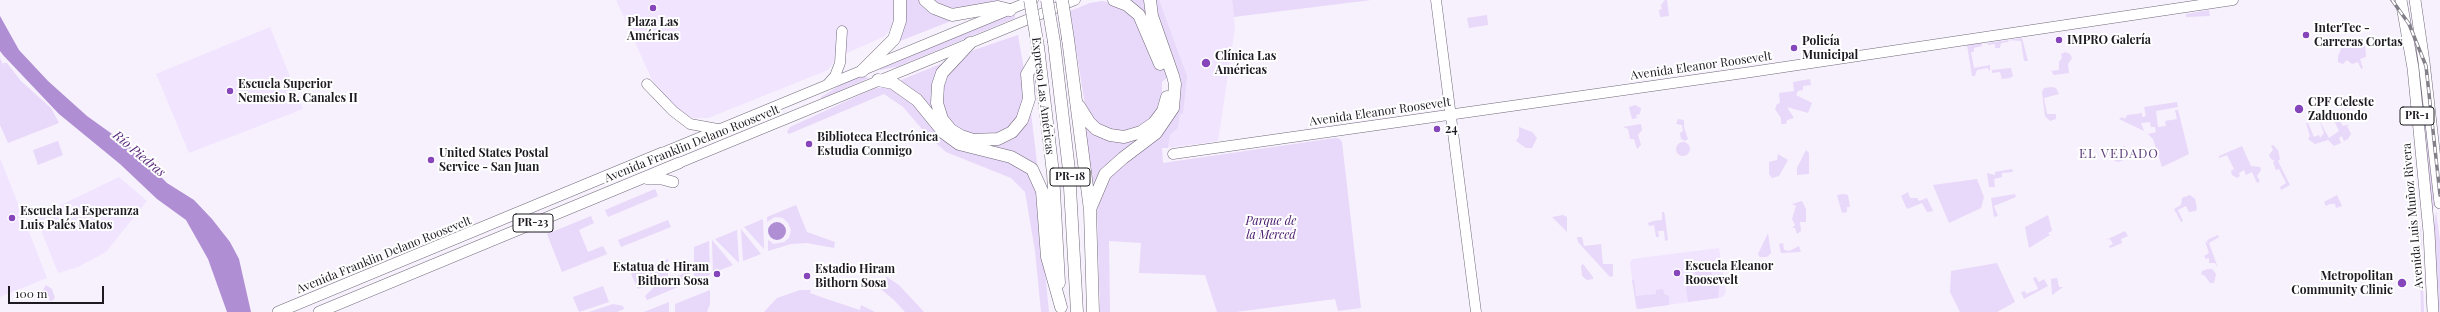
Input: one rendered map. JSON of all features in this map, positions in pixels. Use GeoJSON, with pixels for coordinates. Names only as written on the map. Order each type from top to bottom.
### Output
{"type":"FeatureCollection","features":[{"type":"Feature","properties":{"kind":"highway"},"geometry":{"type":"LineString","coordinates":[[862,71],[894,39],[900,21],[900,0]]}},
{"type":"Feature","properties":{"kind":"highway"},"geometry":{"type":"LineString","coordinates":[[925,0],[939,11],[952,16],[998,7],[1010,10]]}},
{"type":"Feature","properties":{"kind":"highway","name":"Expreso Las Américas"},"geometry":{"type":"LineString","coordinates":[[1031,0],[1053,173],[1061,310]]}},
{"type":"Feature","properties":{"kind":"highway","name":"Expreso Las Américas"},"geometry":{"type":"LineString","coordinates":[[1047,0],[1054,42],[1069,170],[1077,312]]}},
{"type":"Feature","properties":{"kind":"highway"},"geometry":{"type":"LineString","coordinates":[[1062,0],[1090,210],[1093,312]]}},
{"type":"Feature","properties":{"kind":"highway"},"geometry":{"type":"LineString","coordinates":[[1076,102],[1089,122],[1096,129],[1110,135],[1124,137],[1145,130],[1159,116],[1165,106],[1167,95],[1166,79],[1144,24],[1134,10],[1114,0]]}},
{"type":"Feature","properties":{"kind":"highway"},"geometry":{"type":"LineString","coordinates":[[1090,210],[1106,174],[1123,158],[1156,133],[1172,108],[1175,91],[1173,76],[1152,16],[1150,0]]}},
{"type":"Feature","properties":{"kind":"highway"},"geometry":{"type":"LineString","coordinates":[[970,44],[942,73],[938,85],[937,103],[942,119],[951,130],[973,140],[998,139],[1012,132],[1022,120],[1029,99],[1028,74],[1038,50]]}},
{"type":"Feature","properties":{"kind":"highway"},"geometry":{"type":"LineString","coordinates":[[878,80],[893,83],[917,100],[951,139],[973,148],[1011,157],[1032,169],[1042,191],[1047,257],[1061,310]]}},
{"type":"Feature","properties":{"kind":"main road","name":"Avenida Luis Muñoz Rivera"},"geometry":{"type":"LineString","coordinates":[[2401,0],[2413,68],[2428,232],[2433,312]]}},
{"type":"Feature","properties":{"kind":"main road","name":"PR-1"},"geometry":{"type":"LineString","coordinates":[[2415,0],[2424,62],[2440,199]]}},
{"type":"Feature","properties":{"kind":"main road","name":"Avenida Franklin Delano Roosevelt"},"geometry":{"type":"LineString","coordinates":[[278,312],[662,153]]}},
{"type":"Feature","properties":{"kind":"main road","name":"Avenida Franklin Delano Roosevelt"},"geometry":{"type":"LineString","coordinates":[[319,312],[679,163]]}},
{"type":"Feature","properties":{"kind":"main road"},"geometry":{"type":"LineString","coordinates":[[632,183],[653,178],[673,182]]}},
{"type":"Feature","properties":{"kind":"main road"},"geometry":{"type":"LineString","coordinates":[[2428,232],[2440,199]]}},
{"type":"Feature","properties":{"kind":"street","name":"Avenida Franklin Delano Roosevelt"},"geometry":{"type":"LineString","coordinates":[[662,153],[723,130],[1031,0]]}},
{"type":"Feature","properties":{"kind":"street","name":"Avenida Franklin Delano Roosevelt"},"geometry":{"type":"LineString","coordinates":[[679,163],[771,127],[878,80],[970,44],[1075,0]]}},
{"type":"Feature","properties":{"kind":"street"},"geometry":{"type":"LineString","coordinates":[[1436,0],[1476,312]]}},
{"type":"Feature","properties":{"kind":"street","name":"Avenida Eleanor Roosevelt"},"geometry":{"type":"LineString","coordinates":[[1173,154],[1451,115],[2232,0]]}},
{"type":"Feature","properties":{"kind":"street"},"geometry":{"type":"LineString","coordinates":[[827,86],[835,76],[840,63],[842,31]]}},
{"type":"Feature","properties":{"kind":"street"},"geometry":{"type":"LineString","coordinates":[[647,84],[673,111],[690,124],[723,130]]}},
{"type":"Feature","properties":{"kind":"shaded area","name":"Plaza Las Américas"},"geometry":{"type":"Polygon","coordinates":[[[616,0],[896,0],[896,15],[893,25],[885,36],[836,58],[828,70],[708,118],[694,118],[684,116],[669,101],[652,80],[616,0]]]}},
{"type":"Feature","properties":{"kind":"shaded area","name":"Clínica Las Américas"},"geometry":{"type":"Polygon","coordinates":[[[1159,0],[1232,0],[1235,28],[1218,141],[1168,148],[1170,135],[1178,128],[1180,114],[1183,114],[1159,0]]]}},
{"type":"Feature","properties":{"kind":"shaded area"},"geometry":{"type":"Polygon","coordinates":[[[0,16],[19,50],[48,81],[87,116],[133,149],[167,183],[194,200],[212,219],[230,242],[239,259],[251,312],[227,312],[208,259],[186,220],[157,199],[120,164],[59,114],[3,55],[0,51],[0,16]]]}},
{"type":"Feature","properties":{"kind":"shaded area","name":"Escuela Superior Nemesio R. Canales II"},"geometry":{"type":"Polygon","coordinates":[[[270,27],[303,109],[189,153],[156,74],[270,27]]]}},
{"type":"Feature","properties":{"kind":"shaded area","name":"Escuela La Esperanza Luis Palés Matos"},"geometry":{"type":"Polygon","coordinates":[[[0,158],[47,278],[0,297],[0,158]]]}},
{"type":"Feature","properties":{"kind":"shaded area"},"geometry":{"type":"Polygon","coordinates":[[[119,177],[147,201],[106,252],[78,267],[58,273],[36,217],[119,177]]]}},
{"type":"Feature","properties":{"kind":"shaded area"},"geometry":{"type":"Polygon","coordinates":[[[777,222],[783,225],[786,231],[783,237],[777,240],[771,237],[768,231],[771,225],[777,222]]]}},
{"type":"Feature","properties":{"kind":"shaded area","name":"Escuela Eleanor Roosevelt"},"geometry":{"type":"Polygon","coordinates":[[[1719,248],[1726,292],[1723,297],[1639,309],[1636,308],[1630,263],[1632,259],[1719,248]]]}},
{"type":"Feature","properties":{"kind":"green space"},"geometry":{"type":"Polygon","coordinates":[[[905,0],[920,0],[951,21],[895,43],[905,0]]]}},
{"type":"Feature","properties":{"kind":"green space"},"geometry":{"type":"Polygon","coordinates":[[[931,0],[1001,0],[951,10],[931,0]]]}},
{"type":"Feature","properties":{"kind":"green space"},"geometry":{"type":"Polygon","coordinates":[[[1126,0],[1147,0],[1146,12],[1149,23],[1171,74],[1172,96],[1165,116],[1157,127],[1120,152],[1105,167],[1092,191],[1084,123],[1107,138],[1121,140],[1133,138],[1151,129],[1160,120],[1170,96],[1169,76],[1162,82],[1162,99],[1160,110],[1152,120],[1138,130],[1124,133],[1109,131],[1093,121],[1085,105],[1070,11],[1090,3],[1102,1],[1117,4],[1133,15],[1147,38],[1150,29],[1146,21],[1139,10],[1126,0]]]}},
{"type":"Feature","properties":{"kind":"green space","name":"Parque de la Merced"},"geometry":{"type":"Polygon","coordinates":[[[1152,0],[1159,0],[1187,76],[1183,114],[1180,114],[1178,128],[1170,135],[1168,148],[1162,148],[1163,163],[1335,138],[1340,139],[1342,142],[1361,308],[1338,311],[1335,299],[1236,312],[1217,312],[1205,275],[1139,273],[1141,243],[1109,241],[1110,312],[1100,312],[1097,212],[1100,195],[1110,175],[1178,102],[1152,0]]]}},
{"type":"Feature","properties":{"kind":"green space"},"geometry":{"type":"Polygon","coordinates":[[[1232,0],[1371,0],[1234,17],[1232,0]]]}},
{"type":"Feature","properties":{"kind":"green space"},"geometry":{"type":"Polygon","coordinates":[[[1665,0],[1667,0],[1669,16],[1660,17],[1659,10],[1662,9],[1661,5],[1665,0]]]}},
{"type":"Feature","properties":{"kind":"green space"},"geometry":{"type":"Polygon","coordinates":[[[2209,10],[2210,16],[2186,17],[2186,14],[2209,10]]]}},
{"type":"Feature","properties":{"kind":"green space"},"geometry":{"type":"Polygon","coordinates":[[[1015,12],[1015,18],[897,67],[878,70],[1015,12]]]}},
{"type":"Feature","properties":{"kind":"green space"},"geometry":{"type":"Polygon","coordinates":[[[1487,15],[1488,25],[1469,28],[1467,18],[1487,15]]]}},
{"type":"Feature","properties":{"kind":"green space"},"geometry":{"type":"Polygon","coordinates":[[[2413,33],[2417,44],[2431,175],[2434,204],[2432,214],[2413,33]]]}},
{"type":"Feature","properties":{"kind":"green space"},"geometry":{"type":"Polygon","coordinates":[[[1018,35],[1024,70],[1025,109],[1010,127],[996,134],[980,136],[959,130],[948,119],[939,102],[940,84],[958,58],[974,50],[1018,35]]]}},
{"type":"Feature","properties":{"kind":"green space"},"geometry":{"type":"Polygon","coordinates":[[[2022,38],[2028,61],[2024,61],[2021,41],[2008,40],[2022,38]]]}},
{"type":"Feature","properties":{"kind":"green space"},"geometry":{"type":"Polygon","coordinates":[[[2362,39],[2365,43],[2366,57],[2360,59],[2363,68],[2361,69],[2358,62],[2352,64],[2347,60],[2343,64],[2338,62],[2338,56],[2342,47],[2362,39]]]}},
{"type":"Feature","properties":{"kind":"green space"},"geometry":{"type":"Polygon","coordinates":[[[2008,40],[2008,42],[2001,43],[2000,48],[1995,48],[1995,44],[1988,45],[1988,43],[2008,40]]]}},
{"type":"Feature","properties":{"kind":"green space"},"geometry":{"type":"Polygon","coordinates":[[[1982,43],[1982,46],[1974,48],[1974,52],[1971,52],[1974,68],[1990,65],[1990,71],[1987,68],[1977,70],[1975,76],[1972,76],[1967,45],[1982,43]]]}},
{"type":"Feature","properties":{"kind":"green space"},"geometry":{"type":"Polygon","coordinates":[[[2065,52],[2070,54],[2072,58],[2068,64],[2069,73],[2054,75],[2051,71],[2059,70],[2059,62],[2062,58],[2061,54],[2065,52]]]}},
{"type":"Feature","properties":{"kind":"green space"},"geometry":{"type":"Polygon","coordinates":[[[0,58],[4,67],[3,63],[7,63],[21,81],[51,108],[59,123],[8,143],[0,125],[0,58]]]}},
{"type":"Feature","properties":{"kind":"green space"},"geometry":{"type":"Polygon","coordinates":[[[948,61],[940,70],[933,91],[936,112],[946,128],[957,137],[968,142],[994,143],[1006,140],[1015,134],[1031,113],[1038,171],[1022,158],[968,143],[957,138],[942,126],[918,96],[896,82],[948,61]]]}},
{"type":"Feature","properties":{"kind":"green space"},"geometry":{"type":"Polygon","coordinates":[[[2011,68],[2013,76],[2010,78],[2002,79],[2000,72],[1992,73],[1992,70],[2011,68]]]}},
{"type":"Feature","properties":{"kind":"green space"},"geometry":{"type":"Polygon","coordinates":[[[862,76],[869,78],[822,99],[821,97],[845,82],[862,76]]]}},
{"type":"Feature","properties":{"kind":"green space"},"geometry":{"type":"Polygon","coordinates":[[[1810,79],[1811,85],[1803,86],[1803,90],[1798,91],[1796,95],[1812,103],[1808,113],[1787,107],[1794,118],[1787,120],[1786,124],[1781,124],[1781,118],[1775,109],[1777,104],[1780,103],[1779,93],[1794,91],[1793,82],[1810,79]]]}},
{"type":"Feature","properties":{"kind":"green space"},"geometry":{"type":"Polygon","coordinates":[[[890,87],[1022,166],[1036,180],[1049,312],[1041,312],[1035,251],[1025,192],[1011,178],[946,152],[928,136],[903,107],[884,94],[789,134],[787,132],[790,127],[862,94],[876,88],[890,87]]]}},
{"type":"Feature","properties":{"kind":"green space"},"geometry":{"type":"Polygon","coordinates":[[[2044,88],[2056,88],[2059,94],[2044,98],[2047,114],[2056,114],[2056,119],[2050,121],[2045,116],[2042,92],[2044,88]]]}},
{"type":"Feature","properties":{"kind":"green space"},"geometry":{"type":"Polygon","coordinates":[[[2177,102],[2178,107],[2156,111],[2158,127],[2166,126],[2165,121],[2177,119],[2175,110],[2178,110],[2189,154],[2162,167],[2153,139],[2148,134],[2156,132],[2155,127],[2151,127],[2150,122],[2141,123],[2144,131],[2119,119],[2122,117],[2125,119],[2127,115],[2142,113],[2142,117],[2146,116],[2144,107],[2177,102]]]}},
{"type":"Feature","properties":{"kind":"green space"},"geometry":{"type":"Polygon","coordinates":[[[1635,105],[1641,108],[1640,114],[1636,115],[1637,118],[1632,119],[1629,107],[1635,105]]]}},
{"type":"Feature","properties":{"kind":"green space"},"geometry":{"type":"Polygon","coordinates":[[[2335,113],[2343,126],[2350,124],[2347,126],[2351,134],[2348,139],[2344,141],[2342,136],[2339,138],[2341,143],[2334,146],[2328,140],[2315,144],[2308,139],[2310,136],[2306,123],[2308,123],[2314,137],[2319,135],[2320,138],[2324,133],[2319,120],[2329,138],[2339,131],[2331,114],[2335,113]]]}},
{"type":"Feature","properties":{"kind":"green space"},"geometry":{"type":"Polygon","coordinates":[[[1678,119],[1684,120],[1684,127],[1688,139],[1685,141],[1681,139],[1680,133],[1683,131],[1682,125],[1676,124],[1678,119]]]}},
{"type":"Feature","properties":{"kind":"green space"},"geometry":{"type":"Polygon","coordinates":[[[1641,124],[1642,130],[1638,135],[1641,145],[1637,149],[1634,139],[1630,139],[1628,129],[1623,127],[1641,124]]]}},
{"type":"Feature","properties":{"kind":"green space"},"geometry":{"type":"Polygon","coordinates":[[[1519,127],[1532,132],[1537,138],[1532,148],[1526,148],[1516,141],[1519,136],[1519,127]]]}},
{"type":"Feature","properties":{"kind":"green space"},"geometry":{"type":"Polygon","coordinates":[[[58,141],[63,155],[38,165],[33,150],[58,141]]]}},
{"type":"Feature","properties":{"kind":"green space"},"geometry":{"type":"Polygon","coordinates":[[[1683,142],[1688,144],[1690,149],[1688,154],[1683,156],[1678,154],[1676,149],[1678,144],[1683,142]]]}},
{"type":"Feature","properties":{"kind":"green space"},"geometry":{"type":"Polygon","coordinates":[[[2271,145],[2278,150],[2280,159],[2278,161],[2290,185],[2281,190],[2280,187],[2286,183],[2279,169],[2276,170],[2273,162],[2275,161],[2271,159],[2269,155],[2273,150],[2271,145]]]}},
{"type":"Feature","properties":{"kind":"green space"},"geometry":{"type":"Polygon","coordinates":[[[2125,146],[2129,158],[2118,162],[2109,158],[2109,152],[2125,146]]]}},
{"type":"Feature","properties":{"kind":"green space"},"geometry":{"type":"Polygon","coordinates":[[[2242,146],[2251,166],[2260,167],[2261,170],[2257,176],[2260,181],[2257,183],[2252,172],[2246,175],[2244,170],[2239,173],[2240,176],[2237,178],[2232,175],[2231,171],[2234,169],[2227,155],[2219,158],[2219,156],[2242,146]]]}},
{"type":"Feature","properties":{"kind":"green space"},"geometry":{"type":"Polygon","coordinates":[[[1806,150],[1809,153],[1809,174],[1797,175],[1797,168],[1806,150]]]}},
{"type":"Feature","properties":{"kind":"green space"},"geometry":{"type":"Polygon","coordinates":[[[1778,154],[1788,160],[1779,176],[1772,178],[1769,174],[1769,162],[1777,160],[1778,154]]]}},
{"type":"Feature","properties":{"kind":"green space"},"geometry":{"type":"Polygon","coordinates":[[[2012,169],[2013,172],[2002,173],[2002,177],[1994,179],[1995,187],[1989,187],[1987,173],[1995,175],[1995,172],[2012,169]]]}},
{"type":"Feature","properties":{"kind":"green space"},"geometry":{"type":"Polygon","coordinates":[[[1977,179],[1984,197],[1981,208],[1949,223],[1933,185],[1977,179]]]}},
{"type":"Feature","properties":{"kind":"green space"},"geometry":{"type":"Polygon","coordinates":[[[655,189],[658,196],[608,217],[605,210],[655,189]]]}},
{"type":"Feature","properties":{"kind":"green space"},"geometry":{"type":"Polygon","coordinates":[[[1908,192],[1910,198],[1917,198],[1919,201],[1927,198],[1933,211],[1927,212],[1922,203],[1907,209],[1901,196],[1908,192]]]}},
{"type":"Feature","properties":{"kind":"green space"},"geometry":{"type":"Polygon","coordinates":[[[2015,194],[2016,197],[1994,206],[1998,216],[1994,217],[1991,198],[2015,194]]]}},
{"type":"Feature","properties":{"kind":"green space"},"geometry":{"type":"Polygon","coordinates":[[[1837,195],[1848,195],[1850,207],[1847,207],[1847,212],[1842,213],[1837,195]]]}},
{"type":"Feature","properties":{"kind":"green space"},"geometry":{"type":"Polygon","coordinates":[[[2190,195],[2195,199],[2197,208],[2196,211],[2189,212],[2186,206],[2178,210],[2183,221],[2181,222],[2174,209],[2181,205],[2182,198],[2190,195]]]}},
{"type":"Feature","properties":{"kind":"green space"},"geometry":{"type":"Polygon","coordinates":[[[2337,195],[2342,206],[2336,208],[2335,204],[2330,204],[2326,206],[2324,202],[2337,195]]]}},
{"type":"Feature","properties":{"kind":"green space"},"geometry":{"type":"Polygon","coordinates":[[[1802,201],[1806,209],[1806,222],[1800,222],[1801,231],[1797,234],[1795,228],[1792,228],[1795,225],[1792,219],[1796,206],[1792,204],[1802,201]]]}},
{"type":"Feature","properties":{"kind":"green space"},"geometry":{"type":"Polygon","coordinates":[[[796,205],[807,232],[835,242],[834,248],[807,243],[791,244],[768,251],[768,240],[774,244],[784,242],[789,238],[791,230],[788,223],[783,218],[775,217],[767,222],[767,217],[796,205]]]}},
{"type":"Feature","properties":{"kind":"green space"},"geometry":{"type":"Polygon","coordinates":[[[2436,211],[2440,241],[2440,312],[2438,312],[2433,232],[2436,211]]]}},
{"type":"Feature","properties":{"kind":"green space"},"geometry":{"type":"Polygon","coordinates":[[[1662,212],[1664,212],[1665,216],[1668,240],[1665,241],[1664,231],[1658,231],[1659,237],[1656,237],[1654,225],[1649,226],[1648,223],[1662,220],[1662,212]]]}},
{"type":"Feature","properties":{"kind":"green space"},"geometry":{"type":"Polygon","coordinates":[[[1563,215],[1567,217],[1567,232],[1552,217],[1563,215]]]}},
{"type":"Feature","properties":{"kind":"green space"},"geometry":{"type":"Polygon","coordinates":[[[2048,215],[2052,231],[2048,233],[2050,235],[2029,248],[2025,227],[2048,215]]]}},
{"type":"Feature","properties":{"kind":"green space"},"geometry":{"type":"Polygon","coordinates":[[[591,216],[594,223],[579,230],[588,252],[603,246],[607,254],[562,272],[547,234],[591,216]]]}},
{"type":"Feature","properties":{"kind":"green space"},"geometry":{"type":"Polygon","coordinates":[[[763,219],[764,249],[744,227],[763,219]]]}},
{"type":"Feature","properties":{"kind":"green space"},"geometry":{"type":"Polygon","coordinates":[[[668,220],[671,227],[621,247],[618,240],[668,220]]]}},
{"type":"Feature","properties":{"kind":"green space"},"geometry":{"type":"Polygon","coordinates":[[[2419,225],[2421,229],[2424,312],[2421,312],[2419,225]]]}},
{"type":"Feature","properties":{"kind":"green space"},"geometry":{"type":"Polygon","coordinates":[[[741,229],[761,254],[743,261],[741,229]]]}},
{"type":"Feature","properties":{"kind":"green space"},"geometry":{"type":"Polygon","coordinates":[[[737,230],[739,263],[715,239],[737,230]]]}},
{"type":"Feature","properties":{"kind":"green space"},"geometry":{"type":"Polygon","coordinates":[[[2125,231],[2128,236],[2121,239],[2122,243],[2110,248],[2109,246],[2113,244],[2110,239],[2106,240],[2125,231]]]}},
{"type":"Feature","properties":{"kind":"green space"},"geometry":{"type":"Polygon","coordinates":[[[1768,233],[1771,253],[1767,257],[1760,257],[1758,254],[1768,233]]]}},
{"type":"Feature","properties":{"kind":"green space"},"geometry":{"type":"Polygon","coordinates":[[[2218,235],[2219,237],[2209,243],[2218,268],[2215,263],[2209,263],[2209,258],[2206,259],[2204,256],[2209,253],[2205,241],[2208,243],[2207,240],[2218,235]]]}},
{"type":"Feature","properties":{"kind":"green space"},"geometry":{"type":"Polygon","coordinates":[[[1577,237],[1582,237],[1584,246],[1601,244],[1603,264],[1613,264],[1613,276],[1610,277],[1578,242],[1577,237]]]}},
{"type":"Feature","properties":{"kind":"green space"},"geometry":{"type":"Polygon","coordinates":[[[712,240],[733,265],[713,273],[712,240]]]}},
{"type":"Feature","properties":{"kind":"green space"},"geometry":{"type":"Polygon","coordinates":[[[709,241],[710,275],[694,281],[694,247],[709,241]]]}},
{"type":"Feature","properties":{"kind":"green space"},"geometry":{"type":"Polygon","coordinates":[[[1783,243],[1784,250],[1789,251],[1799,246],[1801,252],[1781,253],[1779,244],[1783,243]]]}},
{"type":"Feature","properties":{"kind":"green space"},"geometry":{"type":"Polygon","coordinates":[[[668,259],[668,277],[638,289],[631,274],[668,259]]]}},
{"type":"Feature","properties":{"kind":"green space"},"geometry":{"type":"Polygon","coordinates":[[[1997,263],[2015,302],[1997,312],[1960,312],[1950,292],[1951,271],[1997,263]]]}},
{"type":"Feature","properties":{"kind":"green space"},"geometry":{"type":"Polygon","coordinates":[[[1583,264],[1593,279],[1587,280],[1582,276],[1581,266],[1583,264]]]}},
{"type":"Feature","properties":{"kind":"green space"},"geometry":{"type":"Polygon","coordinates":[[[1698,264],[1711,268],[1712,275],[1717,275],[1719,284],[1718,298],[1688,302],[1686,287],[1689,284],[1696,283],[1694,267],[1698,264]]]}},
{"type":"Feature","properties":{"kind":"green space"},"geometry":{"type":"Polygon","coordinates":[[[2212,269],[2216,274],[2214,283],[2210,283],[2205,276],[2201,274],[2202,271],[2212,269]]]}},
{"type":"Feature","properties":{"kind":"green space"},"geometry":{"type":"Polygon","coordinates":[[[690,271],[690,282],[647,300],[645,296],[657,284],[690,271]]]}},
{"type":"Feature","properties":{"kind":"green space"},"geometry":{"type":"Polygon","coordinates":[[[887,277],[899,285],[924,312],[905,312],[894,300],[876,285],[877,282],[882,285],[887,277]]]}},
{"type":"Feature","properties":{"kind":"green space"},"geometry":{"type":"Polygon","coordinates":[[[2036,277],[2039,282],[2044,279],[2048,286],[2024,299],[2021,292],[2025,291],[2026,294],[2038,289],[2033,278],[2036,277]]]}},
{"type":"Feature","properties":{"kind":"green space"},"geometry":{"type":"Polygon","coordinates":[[[2057,278],[2059,287],[2063,287],[2052,295],[2051,279],[2057,278]]]}},
{"type":"Feature","properties":{"kind":"green space"},"geometry":{"type":"Polygon","coordinates":[[[1632,280],[1634,280],[1636,296],[1656,294],[1656,290],[1663,289],[1664,294],[1669,296],[1669,305],[1637,309],[1632,280]]]}},
{"type":"Feature","properties":{"kind":"green space"},"geometry":{"type":"Polygon","coordinates":[[[46,285],[52,289],[55,298],[52,301],[46,299],[43,290],[46,285]]]}},
{"type":"Feature","properties":{"kind":"green space"},"geometry":{"type":"Polygon","coordinates":[[[603,286],[609,302],[579,312],[573,297],[603,286]]]}},
{"type":"Feature","properties":{"kind":"green space"},"geometry":{"type":"Polygon","coordinates":[[[710,290],[710,304],[707,312],[675,312],[675,304],[710,290]]]}},
{"type":"Feature","properties":{"kind":"green space"},"geometry":{"type":"Polygon","coordinates":[[[800,290],[811,290],[810,293],[821,297],[860,310],[861,305],[875,312],[764,312],[777,298],[800,290]]]}},
{"type":"Feature","properties":{"kind":"green space"},"geometry":{"type":"Polygon","coordinates":[[[669,302],[669,312],[644,312],[669,302]]]}},
{"type":"Feature","properties":{"kind":"green space"},"geometry":{"type":"Polygon","coordinates":[[[613,304],[623,306],[624,309],[617,312],[589,312],[613,304]]]}},
{"type":"Feature","properties":{"kind":"railway"},"geometry":{"type":"LineString","coordinates":[[2392,0],[2409,24],[2426,66],[2440,195]]}},
{"type":"Feature","properties":{"kind":"place","name":"Plaza Las Américas"},"geometry":{"type":"Point","coordinates":[653,8]}},
{"type":"Feature","properties":{"kind":"place","name":"InterTec - Carreras Cortas"},"geometry":{"type":"Point","coordinates":[2306,35]}},
{"type":"Feature","properties":{"kind":"place","name":"IMPRO Galería"},"geometry":{"type":"Point","coordinates":[2059,40]}},
{"type":"Feature","properties":{"kind":"place","name":"Policía Municipal"},"geometry":{"type":"Point","coordinates":[1794,48]}},
{"type":"Feature","properties":{"kind":"place","name":"Clínica Las Américas"},"geometry":{"type":"Point","coordinates":[1206,63]}},
{"type":"Feature","properties":{"kind":"place","name":"Escuela Superior Nemesio R. Canales II"},"geometry":{"type":"Point","coordinates":[230,91]}},
{"type":"Feature","properties":{"kind":"place","name":"CPF Celeste Zalduondo"},"geometry":{"type":"Point","coordinates":[2299,109]}},
{"type":"Feature","properties":{"kind":"place","name":"24"},"geometry":{"type":"Point","coordinates":[1437,129]}},
{"type":"Feature","properties":{"kind":"place","name":"Biblioteca Electrónica Estudia Conmigo"},"geometry":{"type":"Point","coordinates":[809,144]}},
{"type":"Feature","properties":{"kind":"place","name":"United States Postal Service - San Juan"},"geometry":{"type":"Point","coordinates":[431,160]}},
{"type":"Feature","properties":{"kind":"place","name":"Escuela La Esperanza Luis Palés Matos"},"geometry":{"type":"Point","coordinates":[12,218]}},
{"type":"Feature","properties":{"kind":"place","name":"Escuela Eleanor Roosevelt"},"geometry":{"type":"Point","coordinates":[1677,273]}},
{"type":"Feature","properties":{"kind":"place","name":"Estatua de Hiram Bithorn Sosa"},"geometry":{"type":"Point","coordinates":[717,274]}},
{"type":"Feature","properties":{"kind":"place","name":"Estadio Hiram Bithorn Sosa"},"geometry":{"type":"Point","coordinates":[807,276]}},
{"type":"Feature","properties":{"kind":"place","name":"Metropolitan Community Clinic"},"geometry":{"type":"Point","coordinates":[2402,283]}},
{"type":"Feature","properties":{"kind":"district","name":"EL VEDADO"},"geometry":{"type":"Point","coordinates":[2119,154]}},
{"type":"Feature","properties":{"kind":"water label","name":"Río Piedras"},"geometry":{"type":"Point","coordinates":[139,154]}}]}
